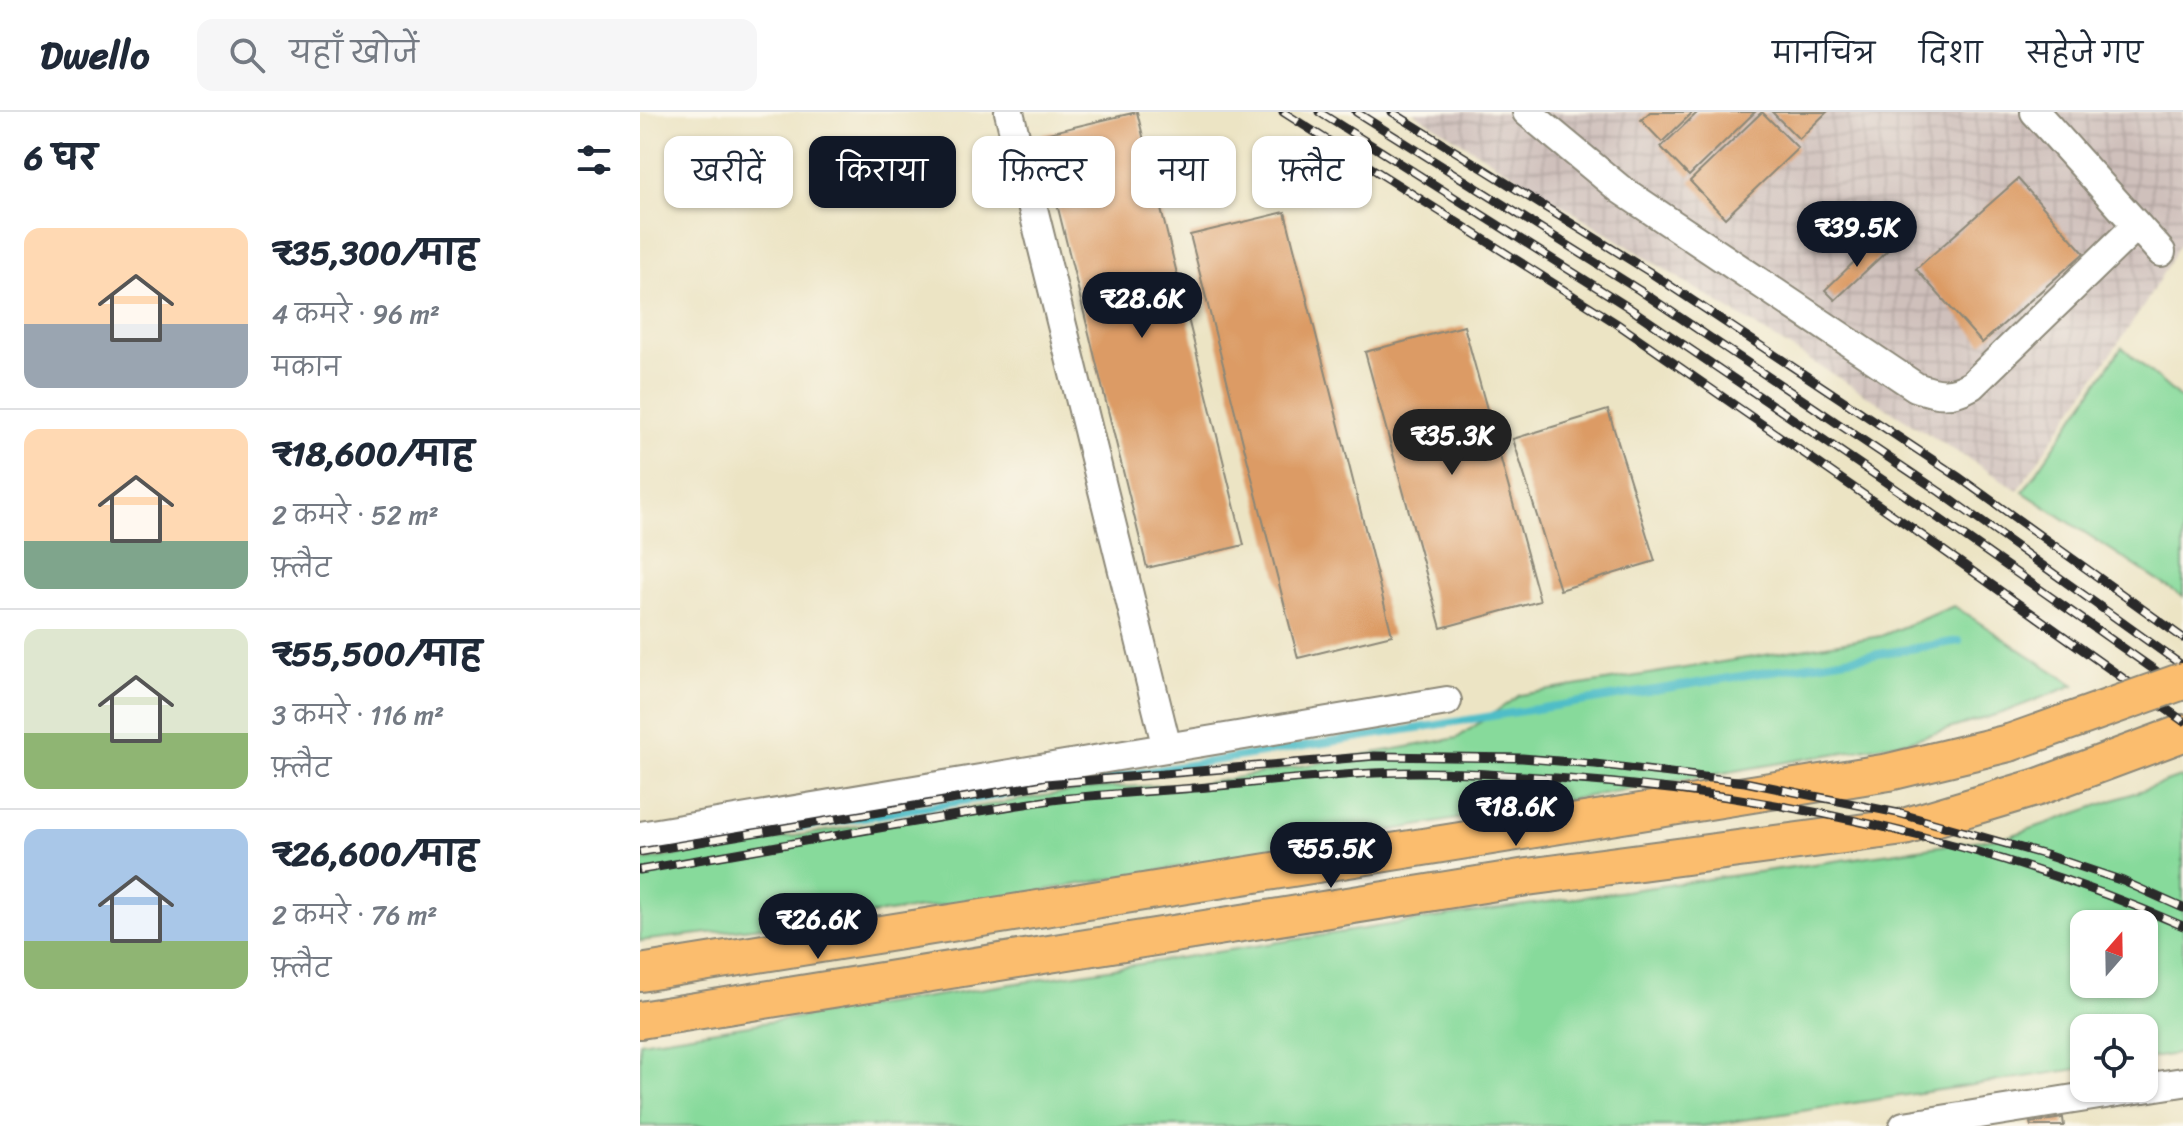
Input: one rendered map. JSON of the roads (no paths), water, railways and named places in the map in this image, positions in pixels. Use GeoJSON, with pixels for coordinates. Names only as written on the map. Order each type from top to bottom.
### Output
{"type":"FeatureCollection","features":[{"type":"Feature","properties":{"kind":"main road"},"geometry":{"type":"LineString","coordinates":[[640,973],[1519,829],[1889,772],[2009,743],[2183,681]]}},
{"type":"Feature","properties":{"kind":"main road"},"geometry":{"type":"LineString","coordinates":[[640,1020],[1527,877],[1904,827],[2038,787],[2183,733]]}},
{"type":"Feature","properties":{"kind":"street"},"geometry":{"type":"LineString","coordinates":[[1009,112],[1167,748]]}},
{"type":"Feature","properties":{"kind":"street"},"geometry":{"type":"LineString","coordinates":[[1527,112],[1538,124],[1632,197],[1916,387],[1938,395],[1958,393],[1972,385],[2136,226]]}},
{"type":"Feature","properties":{"kind":"street"},"geometry":{"type":"LineString","coordinates":[[2035,112],[2161,252]]}},
{"type":"Feature","properties":{"kind":"street"},"geometry":{"type":"LineString","coordinates":[[640,836],[1447,701]]}},
{"type":"Feature","properties":{"kind":"street"},"geometry":{"type":"LineString","coordinates":[[2158,1086],[2183,1082]]}},
{"type":"Feature","properties":{"kind":"street"},"geometry":{"type":"LineString","coordinates":[[1904,1126],[2015,1117],[2081,1102]]}},
{"type":"Feature","properties":{"kind":"waterway"},"geometry":{"type":"LineString","coordinates":[[640,853],[1959,641]]}},
{"type":"Feature","properties":{"kind":"railway"},"geometry":{"type":"LineString","coordinates":[[1283,112],[1616,323],[2183,721]]}},
{"type":"Feature","properties":{"kind":"railway"},"geometry":{"type":"LineString","coordinates":[[1319,112],[1628,307],[1924,508],[2183,690]]}},
{"type":"Feature","properties":{"kind":"railway"},"geometry":{"type":"LineString","coordinates":[[1356,112],[1639,290],[1940,492],[2183,666]]}},
{"type":"Feature","properties":{"kind":"railway"},"geometry":{"type":"LineString","coordinates":[[1392,112],[1648,271],[1957,476],[2183,638]]}},
{"type":"Feature","properties":{"kind":"railway"},"geometry":{"type":"LineString","coordinates":[[640,852],[1046,784],[1375,756],[1522,758],[1745,782],[1898,813],[2049,856],[2123,881],[2183,908]]}},
{"type":"Feature","properties":{"kind":"railway"},"geometry":{"type":"LineString","coordinates":[[640,870],[1063,799],[1352,774],[1466,773],[1637,785],[1717,795],[1876,825],[2032,869],[2183,926]]}}]}
